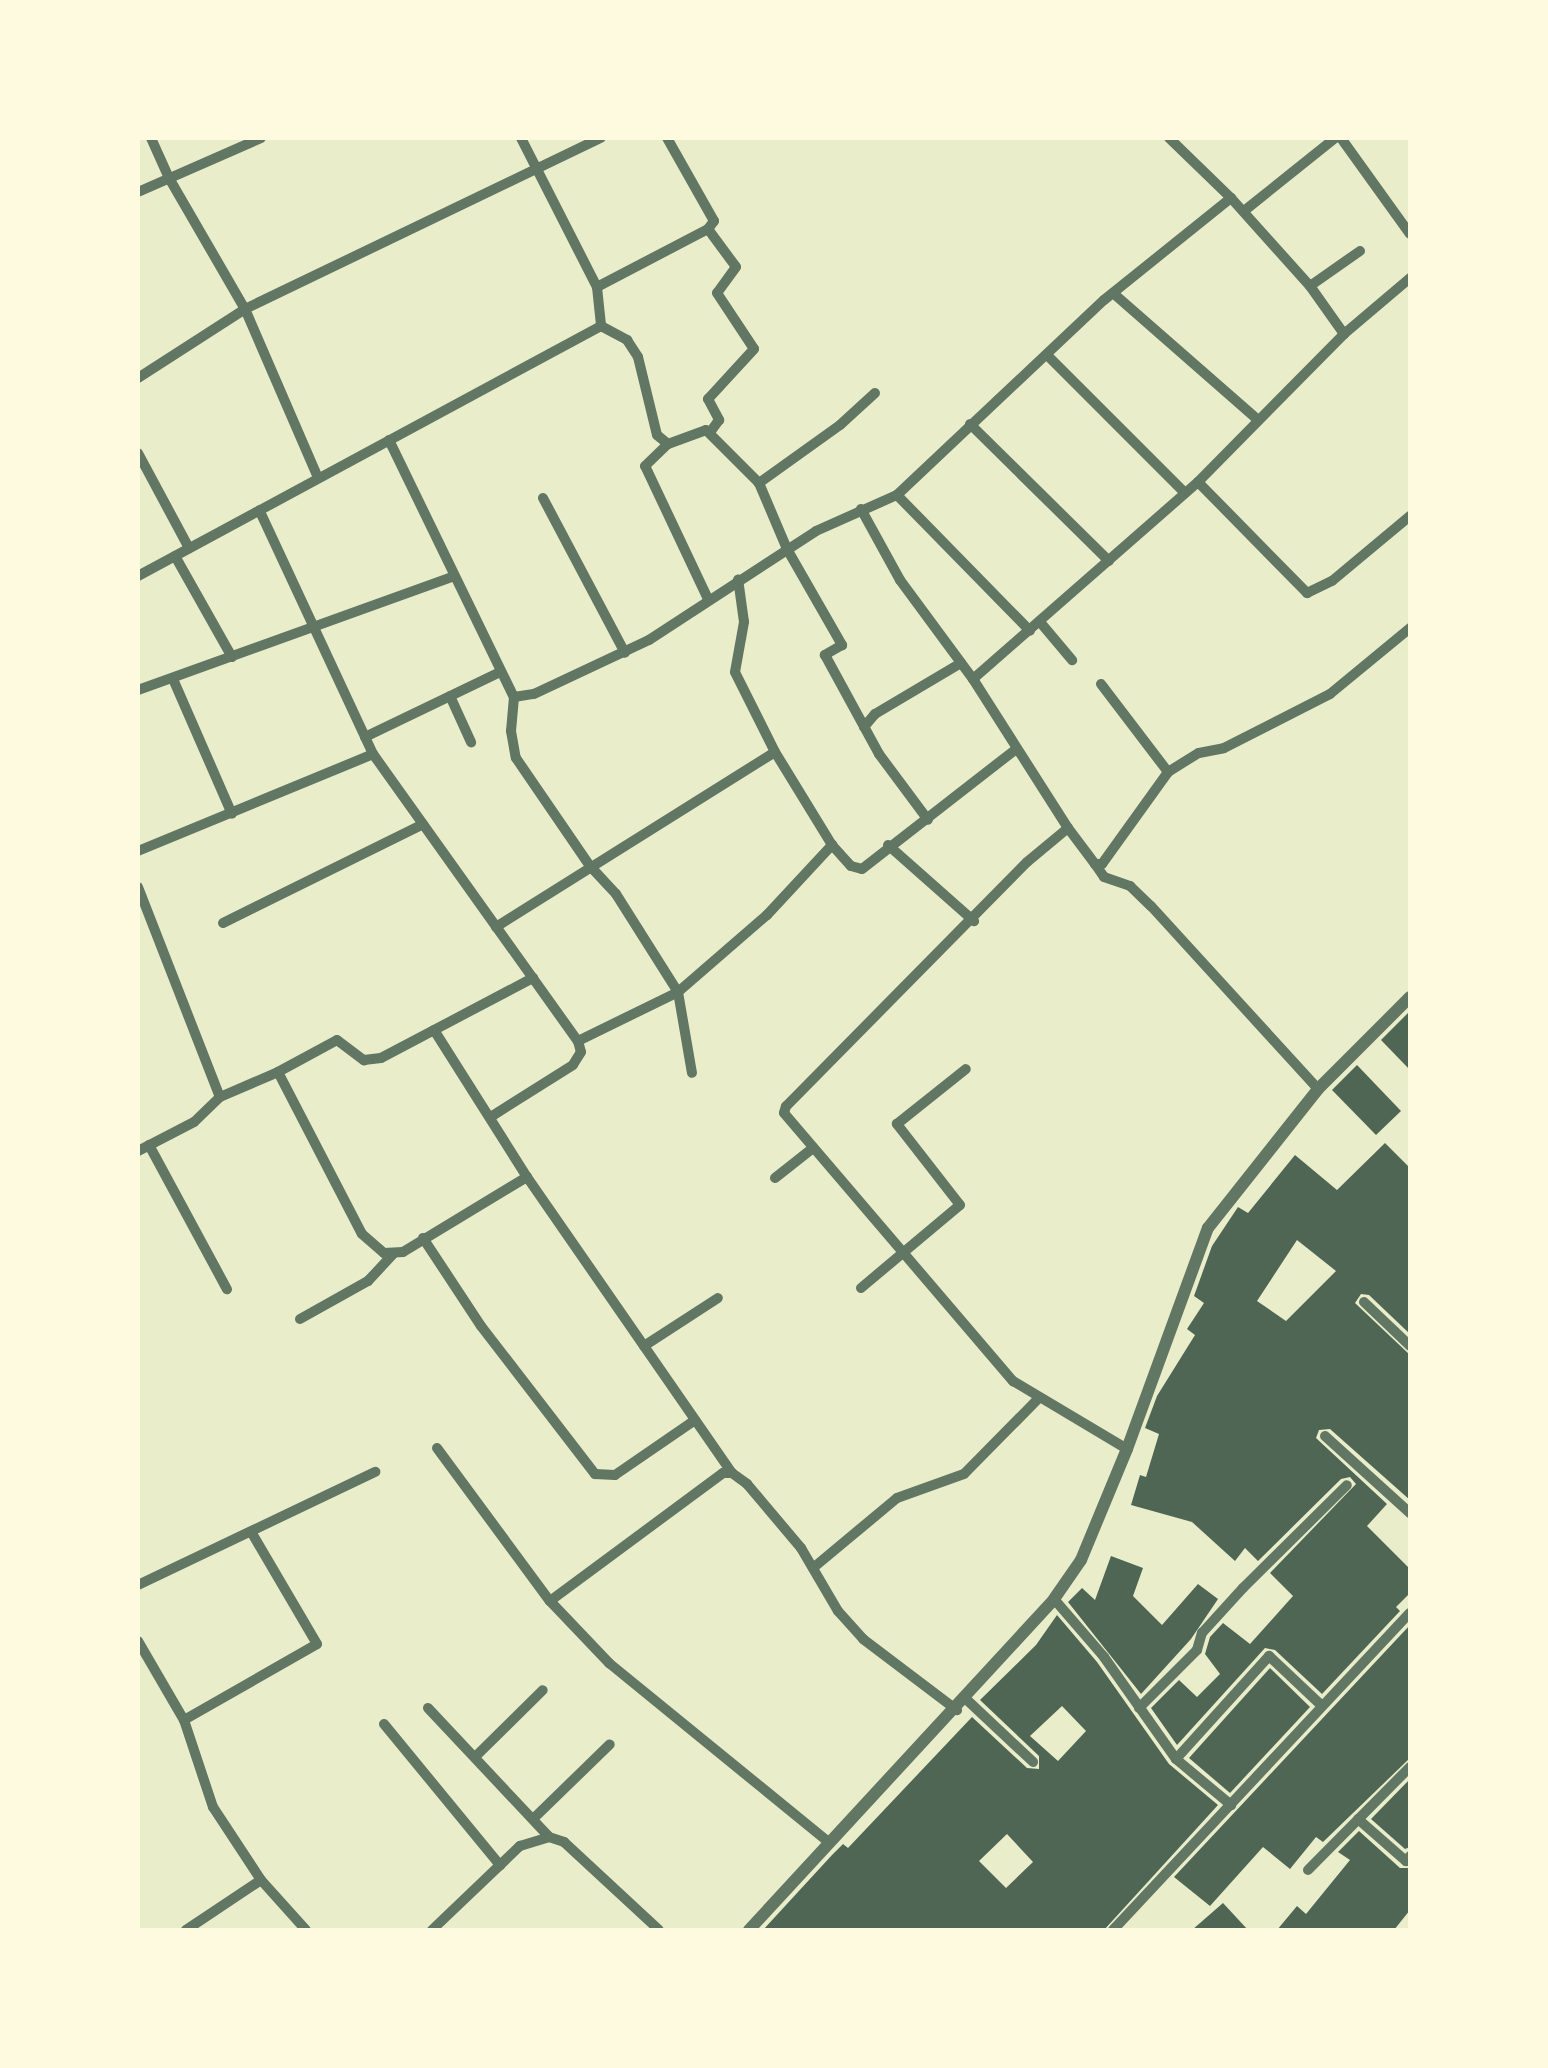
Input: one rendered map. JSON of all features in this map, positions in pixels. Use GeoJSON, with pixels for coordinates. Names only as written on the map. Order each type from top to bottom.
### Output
{"type":"FeatureCollection","features":[{"type":"Feature","properties":{"kind":"street"},"geometry":{"type":"LineString","coordinates":[[151,138],[169,178],[245,309],[318,478]]}},
{"type":"Feature","properties":{"kind":"street"},"geometry":{"type":"LineString","coordinates":[[138,192],[260,138]]}},
{"type":"Feature","properties":{"kind":"street"},"geometry":{"type":"LineString","coordinates":[[520,138],[597,288],[601,326]]}},
{"type":"Feature","properties":{"kind":"street"},"geometry":{"type":"LineString","coordinates":[[138,378],[245,309],[601,138]]}},
{"type":"Feature","properties":{"kind":"street"},"geometry":{"type":"LineString","coordinates":[[597,288],[708,230],[714,221],[667,138]]}},
{"type":"Feature","properties":{"kind":"street"},"geometry":{"type":"LineString","coordinates":[[1169,138],[1244,212],[1310,286],[1344,334]]}},
{"type":"Feature","properties":{"kind":"street"},"geometry":{"type":"LineString","coordinates":[[1244,212],[1338,138],[1410,234]]}},
{"type":"Feature","properties":{"kind":"street"},"geometry":{"type":"LineString","coordinates":[[514,697],[534,694],[625,652],[787,549],[896,494],[1113,293],[1231,198]]}},
{"type":"Feature","properties":{"kind":"street"},"geometry":{"type":"LineString","coordinates":[[708,230],[736,267],[717,293],[754,349],[708,399],[719,420],[712,431],[668,444],[645,466],[646,478],[708,599]]}},
{"type":"Feature","properties":{"kind":"street"},"geometry":{"type":"LineString","coordinates":[[1310,286],[1360,251]]}},
{"type":"Feature","properties":{"kind":"street"},"geometry":{"type":"LineString","coordinates":[[973,679],[1198,482],[1344,334],[1410,278]]}},
{"type":"Feature","properties":{"kind":"street"},"geometry":{"type":"LineString","coordinates":[[1113,293],[1258,420]]}},
{"type":"Feature","properties":{"kind":"street"},"geometry":{"type":"LineString","coordinates":[[138,576],[601,326]]}},
{"type":"Feature","properties":{"kind":"street"},"geometry":{"type":"LineString","coordinates":[[601,326],[627,340],[638,358],[657,435],[668,444]]}},
{"type":"Feature","properties":{"kind":"street"},"geometry":{"type":"LineString","coordinates":[[1048,355],[1185,493]]}},
{"type":"Feature","properties":{"kind":"street"},"geometry":{"type":"LineString","coordinates":[[758,483],[840,425],[875,394]]}},
{"type":"Feature","properties":{"kind":"street"},"geometry":{"type":"LineString","coordinates":[[970,424],[1109,561]]}},
{"type":"Feature","properties":{"kind":"street"},"geometry":{"type":"LineString","coordinates":[[712,431],[758,483],[787,549],[842,645],[825,655],[864,726],[928,820]]}},
{"type":"Feature","properties":{"kind":"street"},"geometry":{"type":"LineString","coordinates":[[390,440],[452,577],[514,697],[511,731],[516,758],[590,866],[616,894],[678,992],[692,1072]]}},
{"type":"Feature","properties":{"kind":"street"},"geometry":{"type":"LineString","coordinates":[[138,453],[189,548]]}},
{"type":"Feature","properties":{"kind":"street"},"geometry":{"type":"LineString","coordinates":[[1198,482],[1306,594],[1332,581],[1410,516]]}},
{"type":"Feature","properties":{"kind":"street"},"geometry":{"type":"LineString","coordinates":[[896,494],[1030,631]]}},
{"type":"Feature","properties":{"kind":"street"},"geometry":{"type":"LineString","coordinates":[[544,498],[625,652]]}},
{"type":"Feature","properties":{"kind":"street"},"geometry":{"type":"LineString","coordinates":[[861,509],[900,580],[973,679],[1015,750],[1094,864],[1112,882],[1130,886],[1150,906],[1318,1089]]}},
{"type":"Feature","properties":{"kind":"street"},"geometry":{"type":"LineString","coordinates":[[260,510],[373,754],[578,1041],[581,1052],[573,1064],[492,1116]]}},
{"type":"Feature","properties":{"kind":"street"},"geometry":{"type":"LineString","coordinates":[[176,556],[232,657]]}},
{"type":"Feature","properties":{"kind":"street"},"geometry":{"type":"LineString","coordinates":[[138,690],[452,577]]}},
{"type":"Feature","properties":{"kind":"street"},"geometry":{"type":"LineString","coordinates":[[738,580],[744,622],[734,672],[775,752],[832,845],[856,869],[928,820],[1015,750]]}},
{"type":"Feature","properties":{"kind":"street"},"geometry":{"type":"LineString","coordinates":[[1040,622],[1072,660]]}},
{"type":"Feature","properties":{"kind":"street"},"geometry":{"type":"LineString","coordinates":[[1094,864],[1102,864],[1168,772],[1199,752],[1224,748],[1330,694],[1410,628]]}},
{"type":"Feature","properties":{"kind":"street"},"geometry":{"type":"LineString","coordinates":[[864,726],[876,714],[961,663]]}},
{"type":"Feature","properties":{"kind":"street"},"geometry":{"type":"LineString","coordinates":[[364,737],[500,672]]}},
{"type":"Feature","properties":{"kind":"street"},"geometry":{"type":"LineString","coordinates":[[173,679],[232,814]]}},
{"type":"Feature","properties":{"kind":"street"},"geometry":{"type":"LineString","coordinates":[[1101,684],[1168,772]]}},
{"type":"Feature","properties":{"kind":"street"},"geometry":{"type":"LineString","coordinates":[[450,696],[470,742]]}},
{"type":"Feature","properties":{"kind":"street"},"geometry":{"type":"LineString","coordinates":[[496,927],[775,752]]}},
{"type":"Feature","properties":{"kind":"street"},"geometry":{"type":"LineString","coordinates":[[138,851],[373,754]]}},
{"type":"Feature","properties":{"kind":"street"},"geometry":{"type":"LineString","coordinates":[[223,923],[423,824]]}},
{"type":"Feature","properties":{"kind":"street"},"geometry":{"type":"LineString","coordinates":[[1068,828],[1027,862],[974,921],[786,1106],[784,1113],[1014,1382],[1127,1450]]}},
{"type":"Feature","properties":{"kind":"street"},"geometry":{"type":"LineString","coordinates":[[578,1041],[678,992],[767,915],[832,845]]}},
{"type":"Feature","properties":{"kind":"street"},"geometry":{"type":"LineString","coordinates":[[888,845],[974,921]]}},
{"type":"Feature","properties":{"kind":"street"},"geometry":{"type":"LineString","coordinates":[[138,887],[220,1097]]}},
{"type":"Feature","properties":{"kind":"street"},"geometry":{"type":"LineString","coordinates":[[138,1152],[194,1122],[220,1097],[337,1040],[372,1061],[534,978]]}},
{"type":"Feature","properties":{"kind":"street"},"geometry":{"type":"LineString","coordinates":[[749,1930],[1054,1599],[1081,1560],[1127,1450],[1208,1228],[1318,1089],[1410,998]]}},
{"type":"Feature","properties":{"kind":"street"},"geometry":{"type":"LineString","coordinates":[[434,1030],[492,1116],[527,1177],[695,1420],[732,1473],[769,1510],[813,1568],[838,1611],[863,1639],[961,1704],[1033,1762]]}},
{"type":"Feature","properties":{"kind":"street"},"geometry":{"type":"LineString","coordinates":[[861,1288],[960,1205],[898,1130],[898,1121],[966,1068]]}},
{"type":"Feature","properties":{"kind":"street"},"geometry":{"type":"LineString","coordinates":[[278,1072],[362,1234],[376,1249],[393,1254]]}},
{"type":"Feature","properties":{"kind":"street"},"geometry":{"type":"LineString","coordinates":[[149,1146],[227,1289]]}},
{"type":"Feature","properties":{"kind":"street"},"geometry":{"type":"LineString","coordinates":[[775,1178],[813,1148]]}},
{"type":"Feature","properties":{"kind":"street"},"geometry":{"type":"LineString","coordinates":[[300,1319],[368,1281],[393,1254],[527,1177]]}},
{"type":"Feature","properties":{"kind":"street"},"geometry":{"type":"LineString","coordinates":[[423,1238],[480,1326],[595,1474],[614,1475],[695,1420]]}},
{"type":"Feature","properties":{"kind":"street"},"geometry":{"type":"LineString","coordinates":[[644,1346],[718,1298]]}},
{"type":"Feature","properties":{"kind":"street"},"geometry":{"type":"LineString","coordinates":[[1364,1302],[1410,1346]]}},
{"type":"Feature","properties":{"kind":"street"},"geometry":{"type":"LineString","coordinates":[[813,1568],[897,1498],[964,1474],[1039,1398]]}},
{"type":"Feature","properties":{"kind":"street"},"geometry":{"type":"LineString","coordinates":[[1326,1436],[1410,1513]]}},
{"type":"Feature","properties":{"kind":"street"},"geometry":{"type":"LineString","coordinates":[[437,1448],[550,1601],[609,1663],[830,1843]]}},
{"type":"Feature","properties":{"kind":"street"},"geometry":{"type":"LineString","coordinates":[[138,1584],[375,1472]]}},
{"type":"Feature","properties":{"kind":"street"},"geometry":{"type":"LineString","coordinates":[[550,1601],[723,1473],[732,1473]]}},
{"type":"Feature","properties":{"kind":"street"},"geometry":{"type":"LineString","coordinates":[[1139,1708],[1198,1650],[1202,1633],[1347,1485]]}},
{"type":"Feature","properties":{"kind":"street"},"geometry":{"type":"LineString","coordinates":[[184,1720],[317,1644],[252,1533]]}},
{"type":"Feature","properties":{"kind":"street"},"geometry":{"type":"LineString","coordinates":[[1054,1599],[1176,1759],[1230,1804]]}},
{"type":"Feature","properties":{"kind":"street"},"geometry":{"type":"LineString","coordinates":[[1113,1930],[1410,1612]]}},
{"type":"Feature","properties":{"kind":"street"},"geometry":{"type":"LineString","coordinates":[[138,1641],[184,1720],[213,1807],[261,1880],[306,1930]]}},
{"type":"Feature","properties":{"kind":"street"},"geometry":{"type":"LineString","coordinates":[[1176,1759],[1270,1656],[1320,1704]]}},
{"type":"Feature","properties":{"kind":"street"},"geometry":{"type":"LineString","coordinates":[[475,1757],[543,1690]]}},
{"type":"Feature","properties":{"kind":"street"},"geometry":{"type":"LineString","coordinates":[[428,1708],[549,1837],[564,1842],[658,1930]]}},
{"type":"Feature","properties":{"kind":"street"},"geometry":{"type":"LineString","coordinates":[[384,1724],[500,1864]]}},
{"type":"Feature","properties":{"kind":"street"},"geometry":{"type":"LineString","coordinates":[[533,1819],[610,1744]]}},
{"type":"Feature","properties":{"kind":"street"},"geometry":{"type":"LineString","coordinates":[[1308,1870],[1410,1766]]}},
{"type":"Feature","properties":{"kind":"street"},"geometry":{"type":"LineString","coordinates":[[1358,1819],[1406,1861],[1410,1856]]}},
{"type":"Feature","properties":{"kind":"street"},"geometry":{"type":"LineString","coordinates":[[432,1930],[520,1846],[549,1837]]}},
{"type":"Feature","properties":{"kind":"street"},"geometry":{"type":"LineString","coordinates":[[186,1930],[261,1880]]}},
{"type":"Feature","properties":{"kind":"building"},"geometry":{"type":"Polygon","coordinates":[[[1410,1011],[1410,1070],[1381,1040],[1410,1011]]]}},
{"type":"Feature","properties":{"kind":"building"},"geometry":{"type":"Polygon","coordinates":[[[1357,1065],[1401,1111],[1376,1135],[1332,1090],[1357,1065]]]}},
{"type":"Feature","properties":{"kind":"building"},"geometry":{"type":"Polygon","coordinates":[[[1385,1143],[1410,1168],[1410,1334],[1369,1295],[1361,1294],[1355,1303],[1410,1355],[1410,1500],[1330,1429],[1319,1430],[1316,1438],[1387,1504],[1367,1526],[1410,1569],[1410,1593],[1396,1607],[1400,1611],[1322,1694],[1275,1650],[1265,1648],[1177,1745],[1151,1708],[1179,1680],[1197,1697],[1220,1674],[1205,1654],[1210,1637],[1223,1623],[1250,1644],[1293,1596],[1270,1573],[1356,1484],[1350,1477],[1341,1479],[1258,1561],[1245,1548],[1235,1561],[1192,1522],[1131,1505],[1140,1475],[1146,1477],[1159,1434],[1145,1428],[1157,1396],[1195,1335],[1187,1329],[1204,1303],[1194,1296],[1212,1246],[1238,1207],[1248,1213],[1295,1155],[1337,1190],[1385,1143]],[[1297,1240],[1257,1301],[1286,1321],[1336,1271],[1297,1240]]]}},
{"type":"Feature","properties":{"kind":"building"},"geometry":{"type":"Polygon","coordinates":[[[1111,1556],[1143,1568],[1133,1596],[1162,1625],[1198,1584],[1218,1599],[1191,1639],[1141,1694],[1068,1602],[1082,1588],[1095,1600],[1111,1556]]]}},
{"type":"Feature","properties":{"kind":"building"},"geometry":{"type":"Polygon","coordinates":[[[1057,1615],[1097,1662],[1169,1764],[1218,1805],[1104,1930],[763,1930],[832,1855],[843,1844],[848,1848],[972,1717],[1027,1768],[1039,1769],[1039,1756],[980,1700],[1036,1645],[1057,1615]],[[1062,1706],[1030,1736],[1058,1761],[1086,1731],[1062,1706]],[[1007,1834],[979,1861],[1006,1888],[1033,1862],[1007,1834]]]}},
{"type":"Feature","properties":{"kind":"building"},"geometry":{"type":"Polygon","coordinates":[[[1410,1625],[1410,1758],[1323,1842],[1316,1837],[1290,1869],[1263,1847],[1210,1906],[1174,1877],[1410,1625]]]}},
{"type":"Feature","properties":{"kind":"building"},"geometry":{"type":"Polygon","coordinates":[[[1270,1668],[1310,1707],[1230,1793],[1189,1758],[1270,1668]]]}},
{"type":"Feature","properties":{"kind":"building"},"geometry":{"type":"Polygon","coordinates":[[[1410,1779],[1410,1847],[1405,1849],[1371,1819],[1410,1779]]]}},
{"type":"Feature","properties":{"kind":"building"},"geometry":{"type":"Polygon","coordinates":[[[1359,1831],[1400,1868],[1410,1868],[1410,1910],[1394,1930],[1277,1930],[1297,1906],[1306,1914],[1350,1860],[1338,1852],[1359,1831]]]}},
{"type":"Feature","properties":{"kind":"building"},"geometry":{"type":"Polygon","coordinates":[[[1223,1903],[1248,1930],[1192,1930],[1223,1903]]]}}]}
